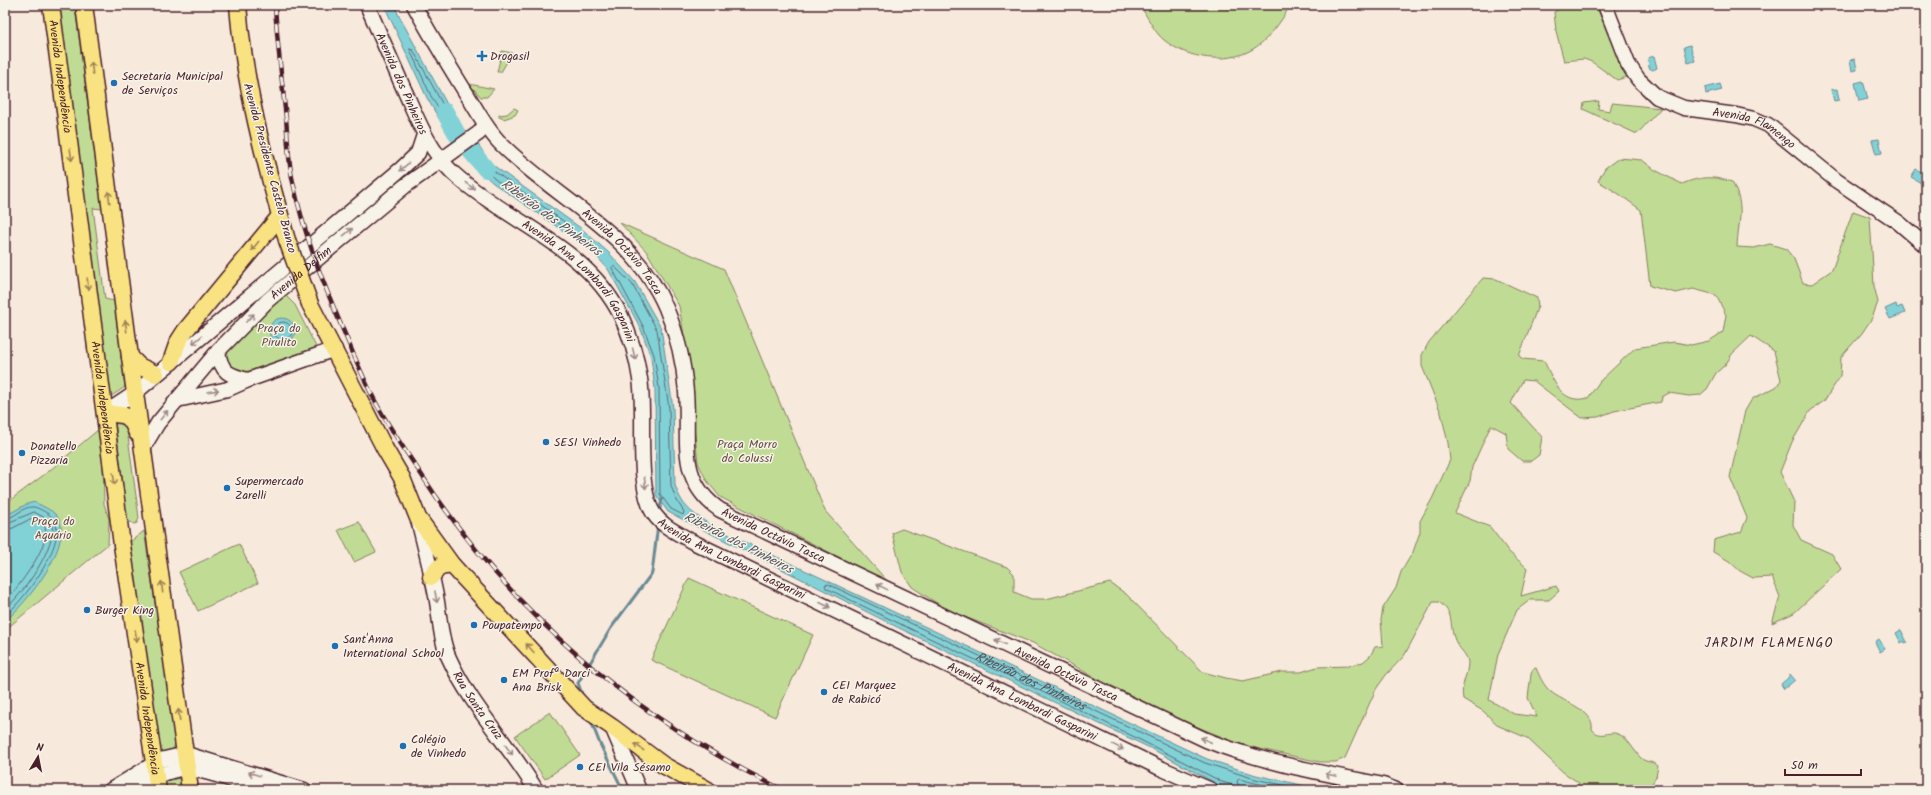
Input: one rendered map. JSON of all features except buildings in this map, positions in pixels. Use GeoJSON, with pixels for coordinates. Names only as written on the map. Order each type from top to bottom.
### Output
{"type":"FeatureCollection","features":[{"type":"Feature","properties":{"kind":"main road","name":"Avenida Independência"},"geometry":{"type":"LineString","coordinates":[[51,5],[105,413],[156,777]]}},
{"type":"Feature","properties":{"kind":"main road"},"geometry":{"type":"LineString","coordinates":[[84,5],[130,357],[190,790]]}},
{"type":"Feature","properties":{"kind":"main road","name":"Avenida Presidente Castelo Branco"},"geometry":{"type":"LineString","coordinates":[[238,5],[243,61],[250,100],[287,240],[310,304],[335,349],[385,449],[402,478],[418,518],[452,565],[584,708],[663,765],[708,790]]}},
{"type":"Feature","properties":{"kind":"main road"},"geometry":{"type":"LineString","coordinates":[[171,362],[178,342],[185,330],[280,216]]}},
{"type":"Feature","properties":{"kind":"main road"},"geometry":{"type":"LineString","coordinates":[[130,357],[139,366],[156,374]]}},
{"type":"Feature","properties":{"kind":"main road"},"geometry":{"type":"LineString","coordinates":[[105,413],[128,416],[131,419],[143,448]]}},
{"type":"Feature","properties":{"kind":"main road"},"geometry":{"type":"LineString","coordinates":[[431,576],[439,567],[452,565]]}},
{"type":"Feature","properties":{"kind":"street","name":"Avenida dos Pinheiros"},"geometry":{"type":"LineString","coordinates":[[367,5],[424,134],[447,156]]}},
{"type":"Feature","properties":{"kind":"street","name":"Avenida Octávio Tasca"},"geometry":{"type":"LineString","coordinates":[[414,5],[482,129],[625,246],[647,273],[666,308],[680,355],[686,393],[689,466],[696,488],[711,504],[720,510],[1206,740],[1233,751],[1266,761],[1383,785],[1396,790]]}},
{"type":"Feature","properties":{"kind":"street","name":"Avenida Flamengo"},"geometry":{"type":"LineString","coordinates":[[1605,5],[1628,64],[1638,79],[1657,97],[1684,108],[1736,115],[1754,119],[1768,125],[1836,181],[1898,222],[1926,246]]}},
{"type":"Feature","properties":{"kind":"street","name":"Avenida Delfim"},"geometry":{"type":"LineString","coordinates":[[143,448],[158,423],[218,351],[268,300],[405,186],[482,129]]}},
{"type":"Feature","properties":{"kind":"street","name":"Avenida Delfim"},"geometry":{"type":"LineString","coordinates":[[105,413],[135,393],[412,160],[418,153],[424,134]]}},
{"type":"Feature","properties":{"kind":"street","name":"Avenida Ana Lombardi Gasparini"},"geometry":{"type":"LineString","coordinates":[[447,156],[454,173],[474,189],[583,264],[601,285],[620,315],[632,345],[640,380],[644,485],[648,503],[654,514],[664,525],[691,541],[878,632],[1158,767],[1211,790]]}},
{"type":"Feature","properties":{"kind":"street"},"geometry":{"type":"LineString","coordinates":[[177,400],[228,389],[248,380],[335,349]]}},
{"type":"Feature","properties":{"kind":"street"},"geometry":{"type":"LineString","coordinates":[[218,351],[225,371],[232,376],[248,380]]}},
{"type":"Feature","properties":{"kind":"street","name":"Rua Santa Cruz"},"geometry":{"type":"LineString","coordinates":[[418,518],[443,641],[448,657],[458,676],[523,768],[536,790]]}},
{"type":"Feature","properties":{"kind":"street"},"geometry":{"type":"LineString","coordinates":[[612,727],[640,790]]}},
{"type":"Feature","properties":{"kind":"street"},"geometry":{"type":"LineString","coordinates":[[112,790],[177,770],[186,761]]}},
{"type":"Feature","properties":{"kind":"street"},"geometry":{"type":"LineString","coordinates":[[186,761],[297,789]]}},
{"type":"Feature","properties":{"kind":"street"},"geometry":{"type":"LineString","coordinates":[[186,761],[218,776],[262,790]]}},
{"type":"Feature","properties":{"kind":"street"},"geometry":{"type":"LineString","coordinates":[[135,790],[156,777]]}},
{"type":"Feature","properties":{"kind":"green space"},"geometry":{"type":"Polygon","coordinates":[[[58,5],[71,5],[72,8],[75,8],[102,209],[93,208],[105,299],[114,301],[125,387],[107,399],[58,5]]]}},
{"type":"Feature","properties":{"kind":"green space"},"geometry":{"type":"Polygon","coordinates":[[[1140,5],[1289,5],[1286,13],[1269,36],[1253,49],[1243,54],[1231,57],[1207,58],[1184,52],[1164,40],[1157,33],[1140,5]]]}},
{"type":"Feature","properties":{"kind":"green space"},"geometry":{"type":"Polygon","coordinates":[[[1567,5],[1596,5],[1609,36],[1630,76],[1617,80],[1592,62],[1584,59],[1564,61],[1556,31],[1554,12],[1567,5]]]}},
{"type":"Feature","properties":{"kind":"green space"},"geometry":{"type":"Polygon","coordinates":[[[502,51],[512,53],[501,72],[497,72],[502,51]]]}},
{"type":"Feature","properties":{"kind":"green space"},"geometry":{"type":"Polygon","coordinates":[[[469,84],[494,89],[487,97],[481,97],[469,84]]]}},
{"type":"Feature","properties":{"kind":"green space"},"geometry":{"type":"Polygon","coordinates":[[[1599,101],[1598,109],[1610,111],[1612,103],[1661,108],[1637,134],[1583,109],[1584,103],[1599,101]]]}},
{"type":"Feature","properties":{"kind":"green space"},"geometry":{"type":"Polygon","coordinates":[[[514,108],[518,110],[515,115],[504,119],[499,117],[499,115],[507,114],[514,108]]]}},
{"type":"Feature","properties":{"kind":"green space"},"geometry":{"type":"Polygon","coordinates":[[[1619,158],[1642,160],[1655,170],[1682,184],[1701,178],[1713,178],[1732,182],[1739,199],[1740,207],[1737,247],[1754,248],[1770,244],[1786,249],[1794,259],[1803,283],[1812,284],[1832,270],[1853,211],[1870,217],[1874,286],[1878,302],[1872,318],[1862,333],[1841,357],[1840,377],[1824,401],[1810,411],[1792,442],[1780,472],[1794,502],[1793,525],[1801,540],[1832,554],[1841,569],[1794,613],[1772,623],[1780,597],[1772,577],[1753,578],[1740,571],[1729,561],[1713,552],[1714,540],[1741,532],[1747,518],[1730,477],[1745,411],[1752,399],[1776,387],[1781,380],[1774,351],[1751,336],[1732,354],[1726,364],[1716,373],[1707,389],[1700,395],[1689,396],[1669,393],[1662,397],[1661,402],[1614,411],[1598,417],[1582,418],[1534,381],[1523,380],[1511,403],[1542,437],[1539,455],[1531,461],[1522,461],[1508,449],[1506,433],[1491,425],[1472,467],[1470,481],[1455,513],[1490,527],[1509,552],[1527,568],[1521,596],[1556,586],[1559,591],[1549,600],[1530,600],[1517,610],[1498,654],[1489,700],[1514,714],[1537,717],[1528,698],[1531,674],[1533,669],[1536,668],[1540,678],[1551,692],[1577,707],[1589,717],[1592,722],[1592,729],[1595,732],[1598,734],[1615,733],[1622,736],[1628,741],[1642,759],[1655,763],[1658,766],[1656,777],[1648,790],[1578,790],[1579,783],[1563,772],[1527,738],[1499,726],[1483,711],[1463,699],[1463,684],[1467,672],[1468,662],[1466,656],[1455,640],[1450,615],[1439,602],[1433,602],[1404,656],[1386,675],[1376,689],[1345,758],[1336,762],[1320,762],[1242,745],[1178,719],[1094,677],[1033,643],[949,611],[912,587],[902,572],[892,533],[902,529],[1007,567],[1014,574],[1014,592],[1031,599],[1046,599],[1110,583],[1126,594],[1203,672],[1243,681],[1282,672],[1301,672],[1317,667],[1349,666],[1363,662],[1370,656],[1375,647],[1383,646],[1381,620],[1383,608],[1396,588],[1401,572],[1413,552],[1420,532],[1420,521],[1450,460],[1448,443],[1441,413],[1422,366],[1422,355],[1429,342],[1483,278],[1496,279],[1537,298],[1538,306],[1519,356],[1523,359],[1544,361],[1560,390],[1571,398],[1588,398],[1600,381],[1635,348],[1674,342],[1691,345],[1709,341],[1723,332],[1726,315],[1716,295],[1693,289],[1676,293],[1650,286],[1641,210],[1598,181],[1605,168],[1619,158]]]}},
{"type":"Feature","properties":{"kind":"green space","name":"Praça Morro do Colussi"},"geometry":{"type":"Polygon","coordinates":[[[620,223],[724,269],[825,511],[888,582],[720,497],[707,481],[698,463],[684,335],[679,306],[647,252],[620,223]]]}},
{"type":"Feature","properties":{"kind":"green space","name":"Praça do Pirulito"},"geometry":{"type":"Polygon","coordinates":[[[286,296],[295,305],[318,351],[254,371],[239,372],[224,365],[225,351],[271,306],[286,296]]]}},
{"type":"Feature","properties":{"kind":"green space"},"geometry":{"type":"Polygon","coordinates":[[[115,420],[126,422],[139,518],[137,523],[134,524],[127,520],[115,420]]]}},
{"type":"Feature","properties":{"kind":"green space","name":"Praça do Aquário"},"geometry":{"type":"Polygon","coordinates":[[[99,429],[103,460],[104,504],[109,519],[108,544],[5,630],[5,504],[49,471],[99,429]]]}},
{"type":"Feature","properties":{"kind":"green space"},"geometry":{"type":"Polygon","coordinates":[[[359,522],[376,552],[354,562],[338,530],[359,522]]]}},
{"type":"Feature","properties":{"kind":"green space"},"geometry":{"type":"Polygon","coordinates":[[[144,531],[176,740],[173,750],[157,753],[126,545],[144,531]]]}},
{"type":"Feature","properties":{"kind":"green space"},"geometry":{"type":"Polygon","coordinates":[[[239,544],[258,583],[198,611],[179,572],[239,544]]]}},
{"type":"Feature","properties":{"kind":"green space"},"geometry":{"type":"Polygon","coordinates":[[[689,578],[813,635],[775,717],[651,660],[689,578]]]}},
{"type":"Feature","properties":{"kind":"green space"},"geometry":{"type":"Polygon","coordinates":[[[550,712],[580,755],[545,779],[515,736],[550,712]]]}},
{"type":"Feature","properties":{"kind":"green space"},"geometry":{"type":"Polygon","coordinates":[[[180,778],[181,790],[162,790],[166,781],[180,778]]]}},
{"type":"Feature","properties":{"kind":"water"},"geometry":{"type":"Polygon","coordinates":[[[384,5],[395,5],[398,14],[461,130],[449,136],[427,98],[384,5]]]}},
{"type":"Feature","properties":{"kind":"water"},"geometry":{"type":"Polygon","coordinates":[[[1690,45],[1695,61],[1688,63],[1684,47],[1690,45]]]}},
{"type":"Feature","properties":{"kind":"water"},"geometry":{"type":"Polygon","coordinates":[[[1654,56],[1657,68],[1653,70],[1649,68],[1648,58],[1654,56]]]}},
{"type":"Feature","properties":{"kind":"water"},"geometry":{"type":"Polygon","coordinates":[[[1855,59],[1857,70],[1852,71],[1850,60],[1855,59]]]}},
{"type":"Feature","properties":{"kind":"water"},"geometry":{"type":"Polygon","coordinates":[[[1863,81],[1868,99],[1859,101],[1855,83],[1863,81]]]}},
{"type":"Feature","properties":{"kind":"water"},"geometry":{"type":"Polygon","coordinates":[[[1720,84],[1722,90],[1706,94],[1705,88],[1720,84]]]}},
{"type":"Feature","properties":{"kind":"water"},"geometry":{"type":"Polygon","coordinates":[[[1837,89],[1839,100],[1834,101],[1831,90],[1837,89]]]}},
{"type":"Feature","properties":{"kind":"water"},"geometry":{"type":"Polygon","coordinates":[[[1879,139],[1882,153],[1876,154],[1872,140],[1879,139]]]}},
{"type":"Feature","properties":{"kind":"water"},"geometry":{"type":"Polygon","coordinates":[[[478,144],[490,163],[582,229],[609,253],[635,282],[661,328],[673,408],[675,485],[682,500],[690,511],[715,528],[1207,759],[1256,775],[1324,790],[1239,790],[1221,786],[1150,748],[899,628],[668,512],[656,495],[655,389],[651,357],[640,327],[608,269],[591,250],[493,183],[464,156],[478,144]]]}},
{"type":"Feature","properties":{"kind":"water"},"geometry":{"type":"Polygon","coordinates":[[[1916,169],[1926,175],[1926,186],[1911,177],[1916,169]]]}},
{"type":"Feature","properties":{"kind":"water"},"geometry":{"type":"Polygon","coordinates":[[[1896,304],[1897,308],[1902,306],[1905,313],[1890,319],[1885,309],[1896,304]]]}},
{"type":"Feature","properties":{"kind":"water"},"geometry":{"type":"Polygon","coordinates":[[[282,318],[291,322],[295,331],[291,340],[282,344],[273,340],[269,331],[273,322],[282,318]]]}},
{"type":"Feature","properties":{"kind":"water"},"geometry":{"type":"Polygon","coordinates":[[[35,502],[49,509],[56,515],[61,526],[60,540],[55,556],[36,587],[14,613],[5,621],[5,516],[27,504],[35,502]]]}},
{"type":"Feature","properties":{"kind":"water"},"geometry":{"type":"Polygon","coordinates":[[[1901,630],[1907,642],[1905,643],[1904,641],[1901,643],[1896,633],[1901,630]]]}},
{"type":"Feature","properties":{"kind":"water"},"geometry":{"type":"Polygon","coordinates":[[[1879,639],[1885,649],[1880,652],[1875,642],[1879,639]]]}},
{"type":"Feature","properties":{"kind":"water"},"geometry":{"type":"Polygon","coordinates":[[[1790,674],[1795,680],[1784,689],[1781,684],[1790,674]]]}},
{"type":"Feature","properties":{"kind":"waterway","name":"Ribeirão dos Pinheiros"},"geometry":{"type":"LineString","coordinates":[[445,112],[458,136],[486,169]]}},
{"type":"Feature","properties":{"kind":"waterway"},"geometry":{"type":"LineString","coordinates":[[659,513],[662,499]]}},
{"type":"Feature","properties":{"kind":"waterway"},"geometry":{"type":"LineString","coordinates":[[583,697],[578,683],[611,628],[652,573],[658,524]]}},
{"type":"Feature","properties":{"kind":"waterway"},"geometry":{"type":"LineString","coordinates":[[591,721],[600,744],[623,790]]}},
{"type":"Feature","properties":{"kind":"railway"},"geometry":{"type":"LineString","coordinates":[[275,5],[288,150],[297,202],[308,240],[336,314],[377,405],[394,434],[455,522],[493,570],[535,615],[578,656],[625,694],[675,729],[727,761],[783,790]]}},
{"type":"Feature","properties":{"kind":"place","name":"Drogasil"},"geometry":{"type":"Point","coordinates":[482,56]}},
{"type":"Feature","properties":{"kind":"place","name":"Secretaria Municipal de Serviços"},"geometry":{"type":"Point","coordinates":[114,83]}},
{"type":"Feature","properties":{"kind":"place","name":"SESI Vinhedo"},"geometry":{"type":"Point","coordinates":[546,442]}},
{"type":"Feature","properties":{"kind":"place","name":"Donatello Pizzaria"},"geometry":{"type":"Point","coordinates":[22,453]}},
{"type":"Feature","properties":{"kind":"place","name":"Supermercado Zarelli"},"geometry":{"type":"Point","coordinates":[227,488]}},
{"type":"Feature","properties":{"kind":"place","name":"Burger King"},"geometry":{"type":"Point","coordinates":[87,610]}},
{"type":"Feature","properties":{"kind":"place","name":"Poupatempo"},"geometry":{"type":"Point","coordinates":[474,625]}},
{"type":"Feature","properties":{"kind":"place","name":"Sant'Anna International School"},"geometry":{"type":"Point","coordinates":[335,646]}},
{"type":"Feature","properties":{"kind":"place","name":"EM Profª Darci Ana Brisk"},"geometry":{"type":"Point","coordinates":[504,680]}},
{"type":"Feature","properties":{"kind":"place","name":"CEI Marquez de Rabicó"},"geometry":{"type":"Point","coordinates":[824,692]}},
{"type":"Feature","properties":{"kind":"place","name":"Colégio de Vinhedo"},"geometry":{"type":"Point","coordinates":[403,746]}},
{"type":"Feature","properties":{"kind":"place","name":"CEI Vila Sésamo"},"geometry":{"type":"Point","coordinates":[580,767]}},
{"type":"Feature","properties":{"kind":"district","name":"JARDIM FLAMENGO"},"geometry":{"type":"Point","coordinates":[1769,642]}}]}
